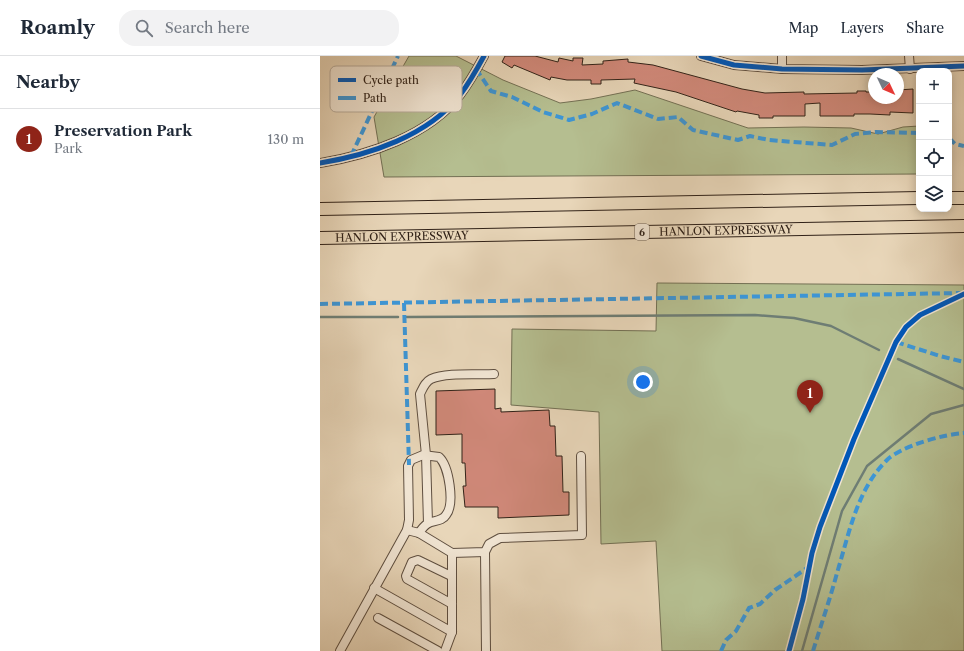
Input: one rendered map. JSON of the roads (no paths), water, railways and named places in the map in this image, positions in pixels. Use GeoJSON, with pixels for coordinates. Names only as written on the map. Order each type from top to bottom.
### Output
{"type":"FeatureCollection","features":[{"type":"Feature","properties":{"kind":"highway"},"geometry":{"type":"LineString","coordinates":[[320,209],[916,198]]}},
{"type":"Feature","properties":{"kind":"highway"},"geometry":{"type":"LineString","coordinates":[[952,198],[964,198]]}},
{"type":"Feature","properties":{"kind":"highway","name":"HANLON EXPRESSWAY"},"geometry":{"type":"LineString","coordinates":[[320,238],[964,226]]}},
{"type":"Feature","properties":{"kind":"street"},"geometry":{"type":"LineString","coordinates":[[462,92],[484,56]]}},
{"type":"Feature","properties":{"kind":"street"},"geometry":{"type":"LineString","coordinates":[[701,56],[734,65],[782,69],[910,69],[964,66]]}},
{"type":"Feature","properties":{"kind":"street"},"geometry":{"type":"LineString","coordinates":[[782,56],[782,69]]}},
{"type":"Feature","properties":{"kind":"street"},"geometry":{"type":"LineString","coordinates":[[909,56],[910,69]]}},
{"type":"Feature","properties":{"kind":"street"},"geometry":{"type":"LineString","coordinates":[[320,163],[338,160],[390,144],[424,127],[443,112]]}},
{"type":"Feature","properties":{"kind":"street"},"geometry":{"type":"LineString","coordinates":[[428,523],[426,455],[420,394],[430,379],[494,374]]}},
{"type":"Feature","properties":{"kind":"street"},"geometry":{"type":"LineString","coordinates":[[340,651],[407,530],[409,520],[408,466],[413,457],[426,455],[439,457],[443,460],[449,479],[449,509],[446,516],[441,520],[428,523],[419,533]]}},
{"type":"Feature","properties":{"kind":"street"},"geometry":{"type":"LineString","coordinates":[[486,651],[484,552],[489,544],[500,538],[582,535],[580,456]]}},
{"type":"Feature","properties":{"kind":"street"},"geometry":{"type":"LineString","coordinates":[[407,530],[419,533],[452,553],[484,552]]}},
{"type":"Feature","properties":{"kind":"street"},"geometry":{"type":"LineString","coordinates":[[445,651],[452,632],[452,553]]}},
{"type":"Feature","properties":{"kind":"street"},"geometry":{"type":"LineString","coordinates":[[451,576],[418,560],[412,562],[406,576],[407,579],[452,604]]}},
{"type":"Feature","properties":{"kind":"street"},"geometry":{"type":"LineString","coordinates":[[374,588],[452,632]]}},
{"type":"Feature","properties":{"kind":"street"},"geometry":{"type":"LineString","coordinates":[[378,618],[438,651]]}},
{"type":"Feature","properties":{"kind":"waterway"},"geometry":{"type":"LineString","coordinates":[[407,317],[755,315],[794,318],[831,326],[879,350]]}},
{"type":"Feature","properties":{"kind":"waterway"},"geometry":{"type":"LineString","coordinates":[[320,317],[398,317]]}},
{"type":"Feature","properties":{"kind":"waterway"},"geometry":{"type":"LineString","coordinates":[[898,359],[964,389]]}},
{"type":"Feature","properties":{"kind":"waterway"},"geometry":{"type":"LineString","coordinates":[[802,651],[842,511],[867,466],[931,414],[964,405]]}},
{"type":"Feature","properties":{"kind":"place","name":"Preservation Park"},"geometry":{"type":"Point","coordinates":[810,413]}}]}
